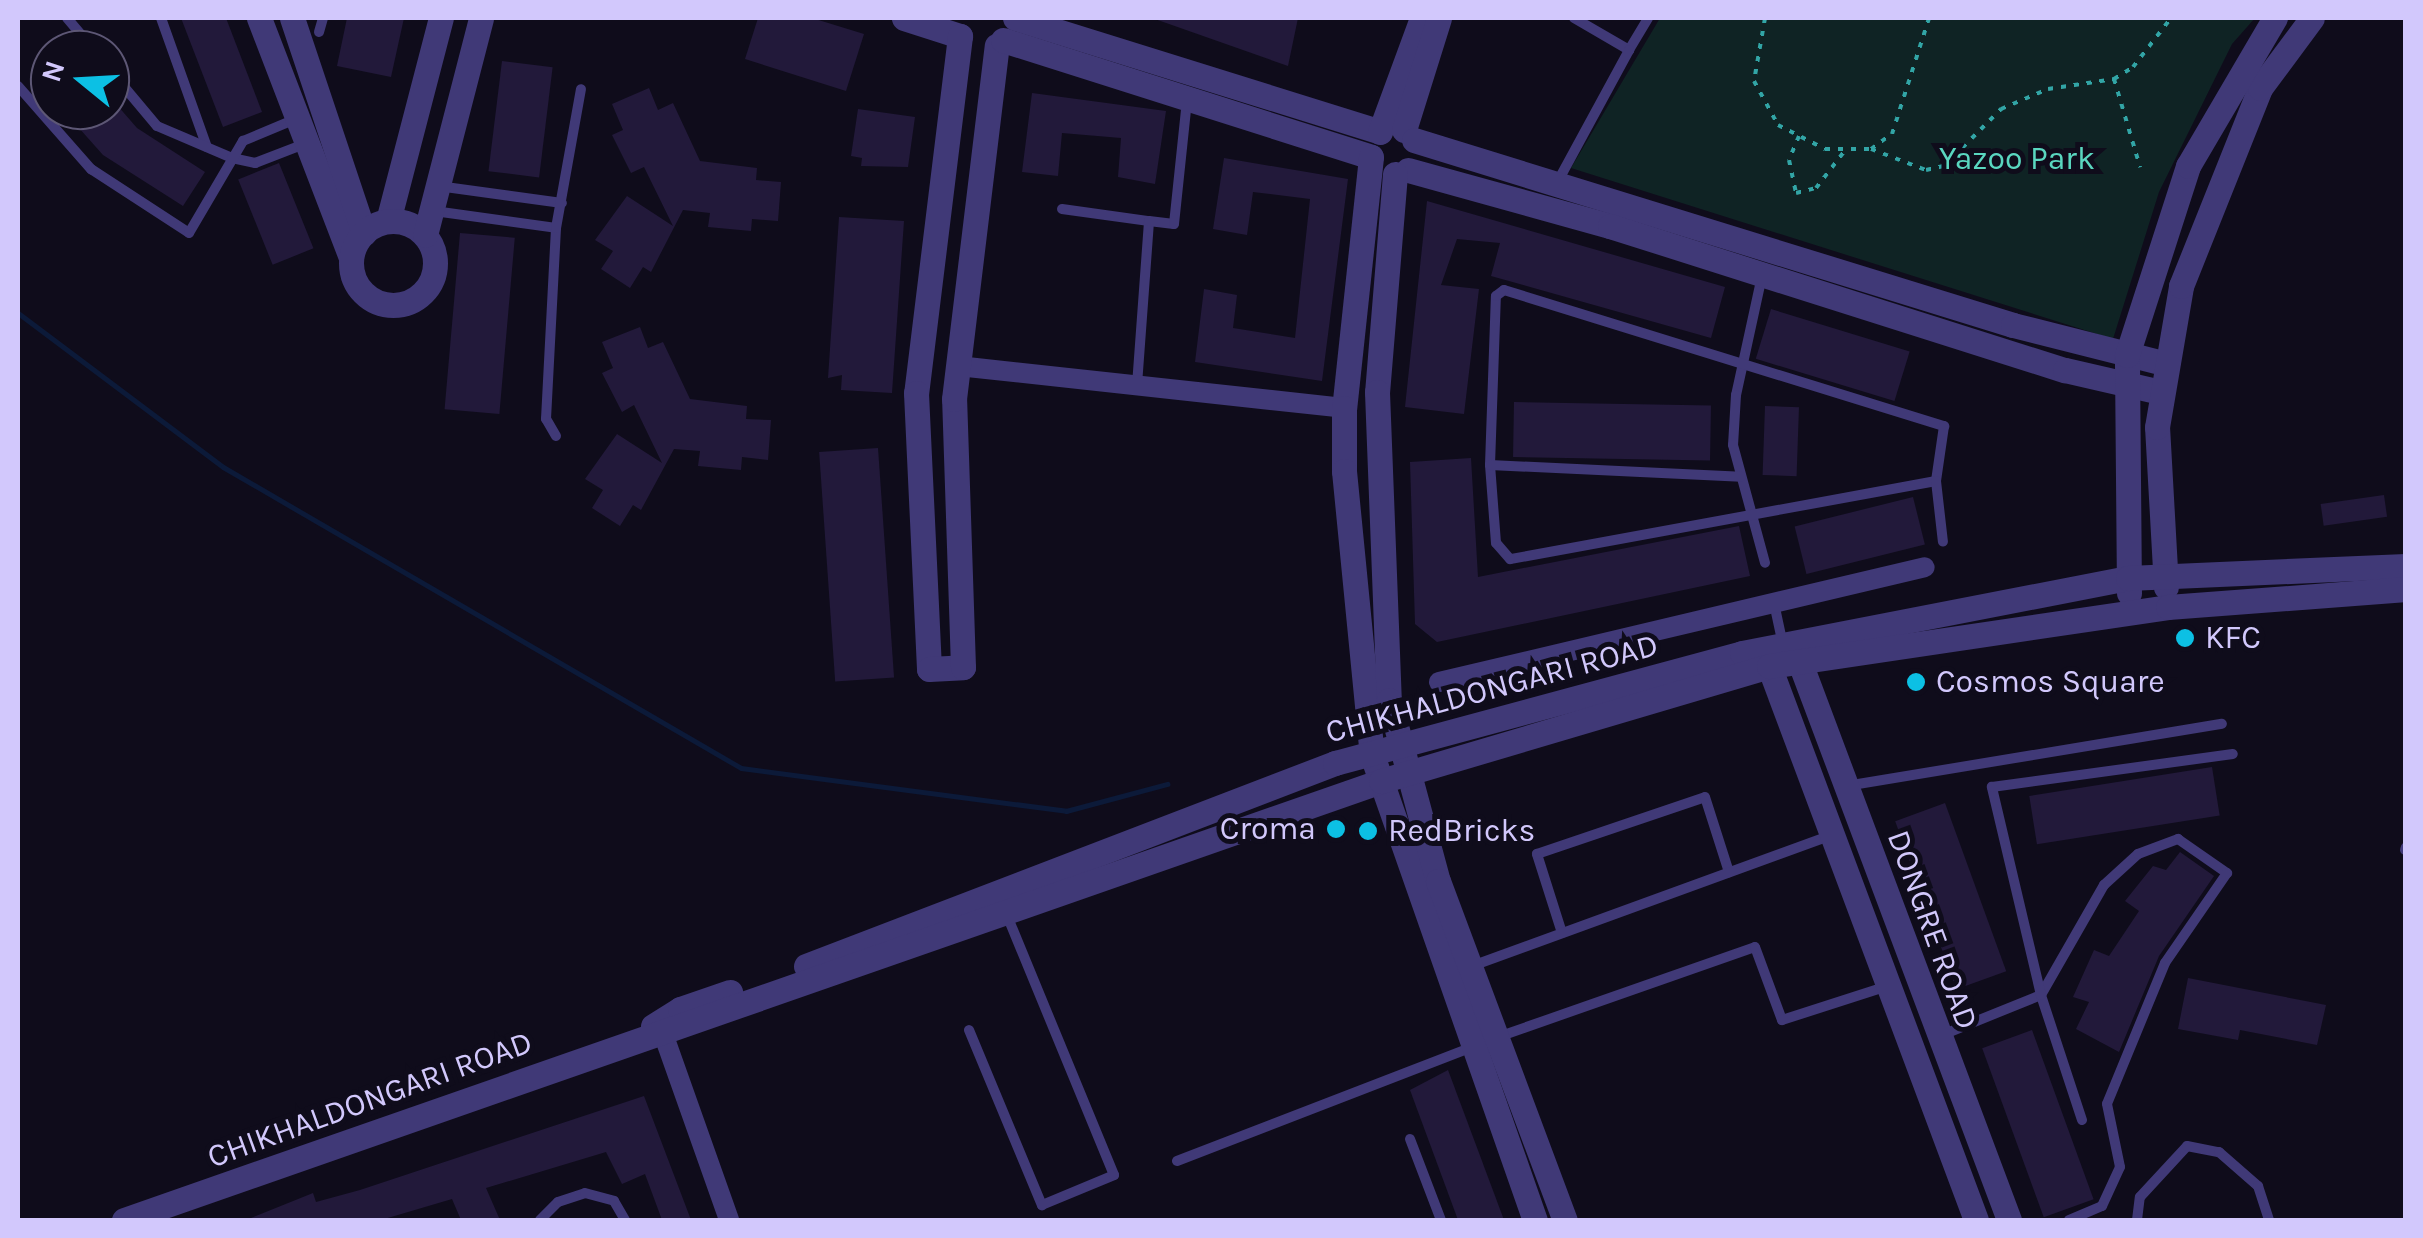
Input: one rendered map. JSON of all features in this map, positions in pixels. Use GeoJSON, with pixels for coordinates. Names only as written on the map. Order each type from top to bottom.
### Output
{"type":"FeatureCollection","features":[{"type":"Feature","properties":{"kind":"street"},"geometry":{"type":"LineString","coordinates":[[259,18],[368,297],[380,304],[409,302],[434,273],[431,210],[482,18]]}},
{"type":"Feature","properties":{"kind":"street"},"geometry":{"type":"LineString","coordinates":[[292,18],[364,233]]}},
{"type":"Feature","properties":{"kind":"street"},"geometry":{"type":"LineString","coordinates":[[388,222],[441,18]]}},
{"type":"Feature","properties":{"kind":"street"},"geometry":{"type":"LineString","coordinates":[[904,18],[959,27],[976,50],[1005,30],[1399,134],[1556,184],[1765,263],[2124,385],[2160,392]]}},
{"type":"Feature","properties":{"kind":"street"},"geometry":{"type":"LineString","coordinates":[[1422,18],[1399,134],[1416,156],[1401,172],[1377,392],[1379,563],[1389,700],[1438,881],[1471,966],[1486,1042],[1535,1220]]}},
{"type":"Feature","properties":{"kind":"street"},"geometry":{"type":"LineString","coordinates":[[1439,18],[1399,134],[1371,158],[1344,408],[1344,472],[1372,755],[1486,1042],[1565,1220]]}},
{"type":"Feature","properties":{"kind":"street"},"geometry":{"type":"LineString","coordinates":[[2131,613],[2124,385],[2128,355],[2188,166],[2275,18]]}},
{"type":"Feature","properties":{"kind":"street"},"geometry":{"type":"LineString","coordinates":[[2168,607],[2158,527],[2160,392],[2180,286],[2253,104],[2312,18]]}},
{"type":"Feature","properties":{"kind":"street"},"geometry":{"type":"LineString","coordinates":[[959,27],[916,393],[929,669],[964,668],[958,366],[1005,30]]}},
{"type":"Feature","properties":{"kind":"street"},"geometry":{"type":"LineString","coordinates":[[1005,30],[1187,99],[1371,158],[1401,172],[2167,364]]}},
{"type":"Feature","properties":{"kind":"street"},"geometry":{"type":"LineString","coordinates":[[352,258],[364,233],[431,210]]}},
{"type":"Feature","properties":{"kind":"street"},"geometry":{"type":"LineString","coordinates":[[958,366],[1344,408]]}},
{"type":"Feature","properties":{"kind":"street"},"geometry":{"type":"LineString","coordinates":[[1439,682],[1924,566]]}},
{"type":"Feature","properties":{"kind":"street","name":"CHIKHALDONGARI ROAD"},"geometry":{"type":"LineString","coordinates":[[661,1028],[1006,914],[1381,781],[1407,762],[1784,657],[2128,578],[2406,566]]}},
{"type":"Feature","properties":{"kind":"street","name":"CHIKHALDONGARI ROAD"},"geometry":{"type":"LineString","coordinates":[[1784,657],[2168,607],[2406,588]]}},
{"type":"Feature","properties":{"kind":"street","name":"DONGRE ROAD"},"geometry":{"type":"LineString","coordinates":[[1784,657],[1845,786],[1936,1037],[2009,1220]]}},
{"type":"Feature","properties":{"kind":"street","name":"DONGRE ROAD"},"geometry":{"type":"LineString","coordinates":[[1784,657],[1832,835],[1976,1220]]}},
{"type":"Feature","properties":{"kind":"street","name":"CHIKHALDONGARI ROAD"},"geometry":{"type":"LineString","coordinates":[[124,1220],[190,1211],[1372,755],[1407,762]]}},
{"type":"Feature","properties":{"kind":"street"},"geometry":{"type":"LineString","coordinates":[[661,1028],[729,1220]]}},
{"type":"Feature","properties":{"kind":"lane"},"geometry":{"type":"LineString","coordinates":[[162,18],[207,147]]}},
{"type":"Feature","properties":{"kind":"lane"},"geometry":{"type":"LineString","coordinates":[[320,32],[323,18]]}},
{"type":"Feature","properties":{"kind":"lane"},"geometry":{"type":"LineString","coordinates":[[1574,18],[1629,50]]}},
{"type":"Feature","properties":{"kind":"lane"},"geometry":{"type":"LineString","coordinates":[[1556,184],[1648,18]]}},
{"type":"Feature","properties":{"kind":"lane"},"geometry":{"type":"LineString","coordinates":[[18,86],[91,168],[188,233],[243,141],[304,130]]}},
{"type":"Feature","properties":{"kind":"lane"},"geometry":{"type":"LineString","coordinates":[[556,436],[546,419],[556,228],[581,89]]}},
{"type":"Feature","properties":{"kind":"lane"},"geometry":{"type":"LineString","coordinates":[[130,94],[157,126],[232,158],[256,163],[304,130]]}},
{"type":"Feature","properties":{"kind":"lane"},"geometry":{"type":"LineString","coordinates":[[1062,209],[1174,224],[1187,99]]}},
{"type":"Feature","properties":{"kind":"lane"},"geometry":{"type":"LineString","coordinates":[[431,210],[562,203]]}},
{"type":"Feature","properties":{"kind":"lane"},"geometry":{"type":"LineString","coordinates":[[431,210],[556,228]]}},
{"type":"Feature","properties":{"kind":"lane"},"geometry":{"type":"LineString","coordinates":[[1136,386],[1149,221]]}},
{"type":"Feature","properties":{"kind":"lane"},"geometry":{"type":"LineString","coordinates":[[1765,263],[1742,368],[1733,445],[1756,510],[1765,562]]}},
{"type":"Feature","properties":{"kind":"lane"},"geometry":{"type":"LineString","coordinates":[[1936,481],[1756,510],[1510,559],[1496,542],[1490,465],[1496,296],[1504,290],[1742,368],[1944,426],[1936,481],[1943,542]]}},
{"type":"Feature","properties":{"kind":"lane"},"geometry":{"type":"LineString","coordinates":[[1490,465],[1741,476]]}},
{"type":"Feature","properties":{"kind":"lane"},"geometry":{"type":"LineString","coordinates":[[1774,602],[1784,657]]}},
{"type":"Feature","properties":{"kind":"lane"},"geometry":{"type":"LineString","coordinates":[[1845,786],[2222,724]]}},
{"type":"Feature","properties":{"kind":"lane"},"geometry":{"type":"LineString","coordinates":[[2082,1120],[2041,995],[1992,787],[2233,754]]}},
{"type":"Feature","properties":{"kind":"lane"},"geometry":{"type":"LineString","coordinates":[[1562,933],[1537,854],[1705,797],[1729,872]]}},
{"type":"Feature","properties":{"kind":"lane"},"geometry":{"type":"LineString","coordinates":[[1471,966],[1832,835]]}},
{"type":"Feature","properties":{"kind":"lane"},"geometry":{"type":"LineString","coordinates":[[1936,1037],[2041,995],[2104,885],[2138,854],[2178,839],[2227,874],[2164,963],[2107,1104],[2120,1167],[2102,1206],[2068,1220]]}},
{"type":"Feature","properties":{"kind":"lane"},"geometry":{"type":"LineString","coordinates":[[969,1030],[1042,1205],[1114,1175],[1006,914]]}},
{"type":"Feature","properties":{"kind":"lane"},"geometry":{"type":"LineString","coordinates":[[1177,1161],[1486,1042],[1756,947],[1782,1020],[1888,986]]}},
{"type":"Feature","properties":{"kind":"lane"},"geometry":{"type":"LineString","coordinates":[[1410,1139],[1441,1220]]}},
{"type":"Feature","properties":{"kind":"lane"},"geometry":{"type":"LineString","coordinates":[[2137,1220],[2140,1197],[2187,1146],[2220,1152],[2258,1186],[2268,1220]]}},
{"type":"Feature","properties":{"kind":"lane"},"geometry":{"type":"LineString","coordinates":[[540,1220],[558,1202],[584,1192],[614,1202],[625,1220]]}},
{"type":"Feature","properties":{"kind":"path"},"geometry":{"type":"LineString","coordinates":[[1765,18],[1754,81],[1778,125],[1825,149],[1871,149],[1926,170],[1944,166],[2001,109],[2048,89],[2114,79],[2133,67],[2171,18]]}},
{"type":"Feature","properties":{"kind":"path"},"geometry":{"type":"LineString","coordinates":[[1871,149],[1892,134],[1903,110],[1929,18]]}},
{"type":"Feature","properties":{"kind":"path"},"geometry":{"type":"LineString","coordinates":[[2114,79],[2140,167]]}},
{"type":"Feature","properties":{"kind":"path"},"geometry":{"type":"LineString","coordinates":[[1799,136],[1790,160],[1796,194],[1816,188],[1846,149]]}},
{"type":"Feature","properties":{"kind":"green space","name":"Yazoo Park"},"geometry":{"type":"Polygon","coordinates":[[[1660,18],[2255,18],[2232,44],[2159,192],[2113,339],[1571,168],[1660,18]]]}},
{"type":"Feature","properties":{"kind":"building"},"geometry":{"type":"Polygon","coordinates":[[[181,18],[226,18],[262,112],[223,127],[181,18]]]}},
{"type":"Feature","properties":{"kind":"building"},"geometry":{"type":"Polygon","coordinates":[[[347,18],[404,18],[391,77],[337,66],[347,18]]]}},
{"type":"Feature","properties":{"kind":"building"},"geometry":{"type":"Polygon","coordinates":[[[758,18],[812,18],[864,34],[846,91],[745,59],[758,18]]]}},
{"type":"Feature","properties":{"kind":"building"},"geometry":{"type":"Polygon","coordinates":[[[1152,18],[1298,18],[1288,66],[1152,18]]]}},
{"type":"Feature","properties":{"kind":"building"},"geometry":{"type":"Polygon","coordinates":[[[502,61],[553,67],[539,177],[488,171],[502,61]]]}},
{"type":"Feature","properties":{"kind":"building"},"geometry":{"type":"Polygon","coordinates":[[[649,88],[658,110],[673,103],[700,161],[757,168],[756,180],[781,182],[778,221],[752,219],[751,231],[708,227],[710,213],[683,210],[651,272],[643,267],[630,288],[601,269],[613,251],[595,240],[627,196],[673,226],[644,167],[631,173],[612,135],[623,130],[612,104],[649,88]]]}},
{"type":"Feature","properties":{"kind":"building"},"geometry":{"type":"Polygon","coordinates":[[[1032,93],[1166,111],[1155,184],[1118,177],[1121,138],[1062,133],[1058,176],[1022,172],[1032,93]]]}},
{"type":"Feature","properties":{"kind":"building"},"geometry":{"type":"Polygon","coordinates":[[[858,109],[915,117],[908,167],[861,166],[862,158],[851,156],[858,109]]]}},
{"type":"Feature","properties":{"kind":"building"},"geometry":{"type":"Polygon","coordinates":[[[130,120],[205,172],[183,206],[103,155],[81,130],[130,130],[130,120]]]}},
{"type":"Feature","properties":{"kind":"building"},"geometry":{"type":"Polygon","coordinates":[[[1224,158],[1348,179],[1322,381],[1195,362],[1204,289],[1237,295],[1233,328],[1295,338],[1310,199],[1253,192],[1247,235],[1213,229],[1224,158]]]}},
{"type":"Feature","properties":{"kind":"building"},"geometry":{"type":"Polygon","coordinates":[[[279,163],[313,248],[273,265],[238,179],[279,163]]]}},
{"type":"Feature","properties":{"kind":"building"},"geometry":{"type":"Polygon","coordinates":[[[1427,201],[1725,287],[1711,338],[1491,276],[1500,243],[1457,239],[1441,285],[1479,289],[1464,414],[1405,407],[1427,201]]]}},
{"type":"Feature","properties":{"kind":"building"},"geometry":{"type":"Polygon","coordinates":[[[839,217],[904,221],[892,393],[841,390],[842,375],[828,378],[839,217]]]}},
{"type":"Feature","properties":{"kind":"building"},"geometry":{"type":"Polygon","coordinates":[[[460,233],[515,238],[499,414],[445,409],[460,233]]]}},
{"type":"Feature","properties":{"kind":"building"},"geometry":{"type":"Polygon","coordinates":[[[1771,309],[1910,351],[1894,401],[1756,359],[1771,309]]]}},
{"type":"Feature","properties":{"kind":"building"},"geometry":{"type":"Polygon","coordinates":[[[640,327],[648,348],[663,342],[690,399],[747,406],[746,419],[771,420],[768,460],[742,457],[741,470],[698,466],[700,451],[674,449],[641,510],[633,505],[620,526],[592,508],[603,490],[585,479],[617,434],[662,463],[634,405],[622,412],[602,373],[613,368],[602,342],[640,327]]]}},
{"type":"Feature","properties":{"kind":"building"},"geometry":{"type":"Polygon","coordinates":[[[1514,402],[1711,405],[1710,460],[1513,457],[1514,402]]]}},
{"type":"Feature","properties":{"kind":"building"},"geometry":{"type":"Polygon","coordinates":[[[1765,406],[1799,407],[1797,476],[1763,475],[1765,406]]]}},
{"type":"Feature","properties":{"kind":"building"},"geometry":{"type":"Polygon","coordinates":[[[878,448],[894,677],[835,682],[819,452],[878,448]]]}},
{"type":"Feature","properties":{"kind":"building"},"geometry":{"type":"Polygon","coordinates":[[[1471,458],[1478,577],[1739,526],[1750,576],[1437,642],[1415,624],[1410,462],[1471,458]]]}},
{"type":"Feature","properties":{"kind":"building"},"geometry":{"type":"Polygon","coordinates":[[[2384,495],[2387,517],[2324,526],[2321,504],[2384,495]]]}},
{"type":"Feature","properties":{"kind":"building"},"geometry":{"type":"Polygon","coordinates":[[[1913,497],[1925,545],[1806,574],[1795,527],[1913,497]]]}},
{"type":"Feature","properties":{"kind":"building"},"geometry":{"type":"Polygon","coordinates":[[[2212,767],[2220,815],[2037,844],[2029,796],[2212,767]]]}},
{"type":"Feature","properties":{"kind":"building"},"geometry":{"type":"Polygon","coordinates":[[[1945,803],[2006,971],[1956,989],[1895,821],[1945,803]]]}},
{"type":"Feature","properties":{"kind":"building"},"geometry":{"type":"Polygon","coordinates":[[[2180,852],[2214,876],[2159,956],[2119,1052],[2076,1029],[2089,1002],[2073,997],[2094,950],[2109,956],[2139,911],[2125,901],[2153,866],[2166,870],[2180,852]]]}},
{"type":"Feature","properties":{"kind":"building"},"geometry":{"type":"Polygon","coordinates":[[[2188,978],[2326,1005],[2317,1045],[2240,1030],[2238,1040],[2178,1029],[2188,978]]]}},
{"type":"Feature","properties":{"kind":"building"},"geometry":{"type":"Polygon","coordinates":[[[2032,1030],[2094,1199],[2044,1217],[1982,1048],[2032,1030]]]}},
{"type":"Feature","properties":{"kind":"building"},"geometry":{"type":"Polygon","coordinates":[[[1448,1070],[1504,1220],[1458,1220],[1410,1090],[1448,1070]]]}},
{"type":"Feature","properties":{"kind":"building"},"geometry":{"type":"Polygon","coordinates":[[[644,1096],[691,1220],[662,1220],[645,1174],[622,1184],[606,1152],[486,1188],[500,1220],[461,1220],[452,1199],[381,1220],[246,1220],[313,1193],[316,1202],[360,1190],[644,1096]]]}},
{"type":"Feature","properties":{"kind":"waterway"},"geometry":{"type":"LineString","coordinates":[[18,313],[223,467],[741,768],[1066,811],[1167,784]]}},
{"type":"Feature","properties":{"kind":"place","name":"KFC"},"geometry":{"type":"Point","coordinates":[2185,638]}},
{"type":"Feature","properties":{"kind":"place","name":"Cosmos Square"},"geometry":{"type":"Point","coordinates":[1916,682]}},
{"type":"Feature","properties":{"kind":"place","name":"Croma"},"geometry":{"type":"Point","coordinates":[1336,829]}},
{"type":"Feature","properties":{"kind":"place","name":"RedBricks"},"geometry":{"type":"Point","coordinates":[1368,831]}}]}
